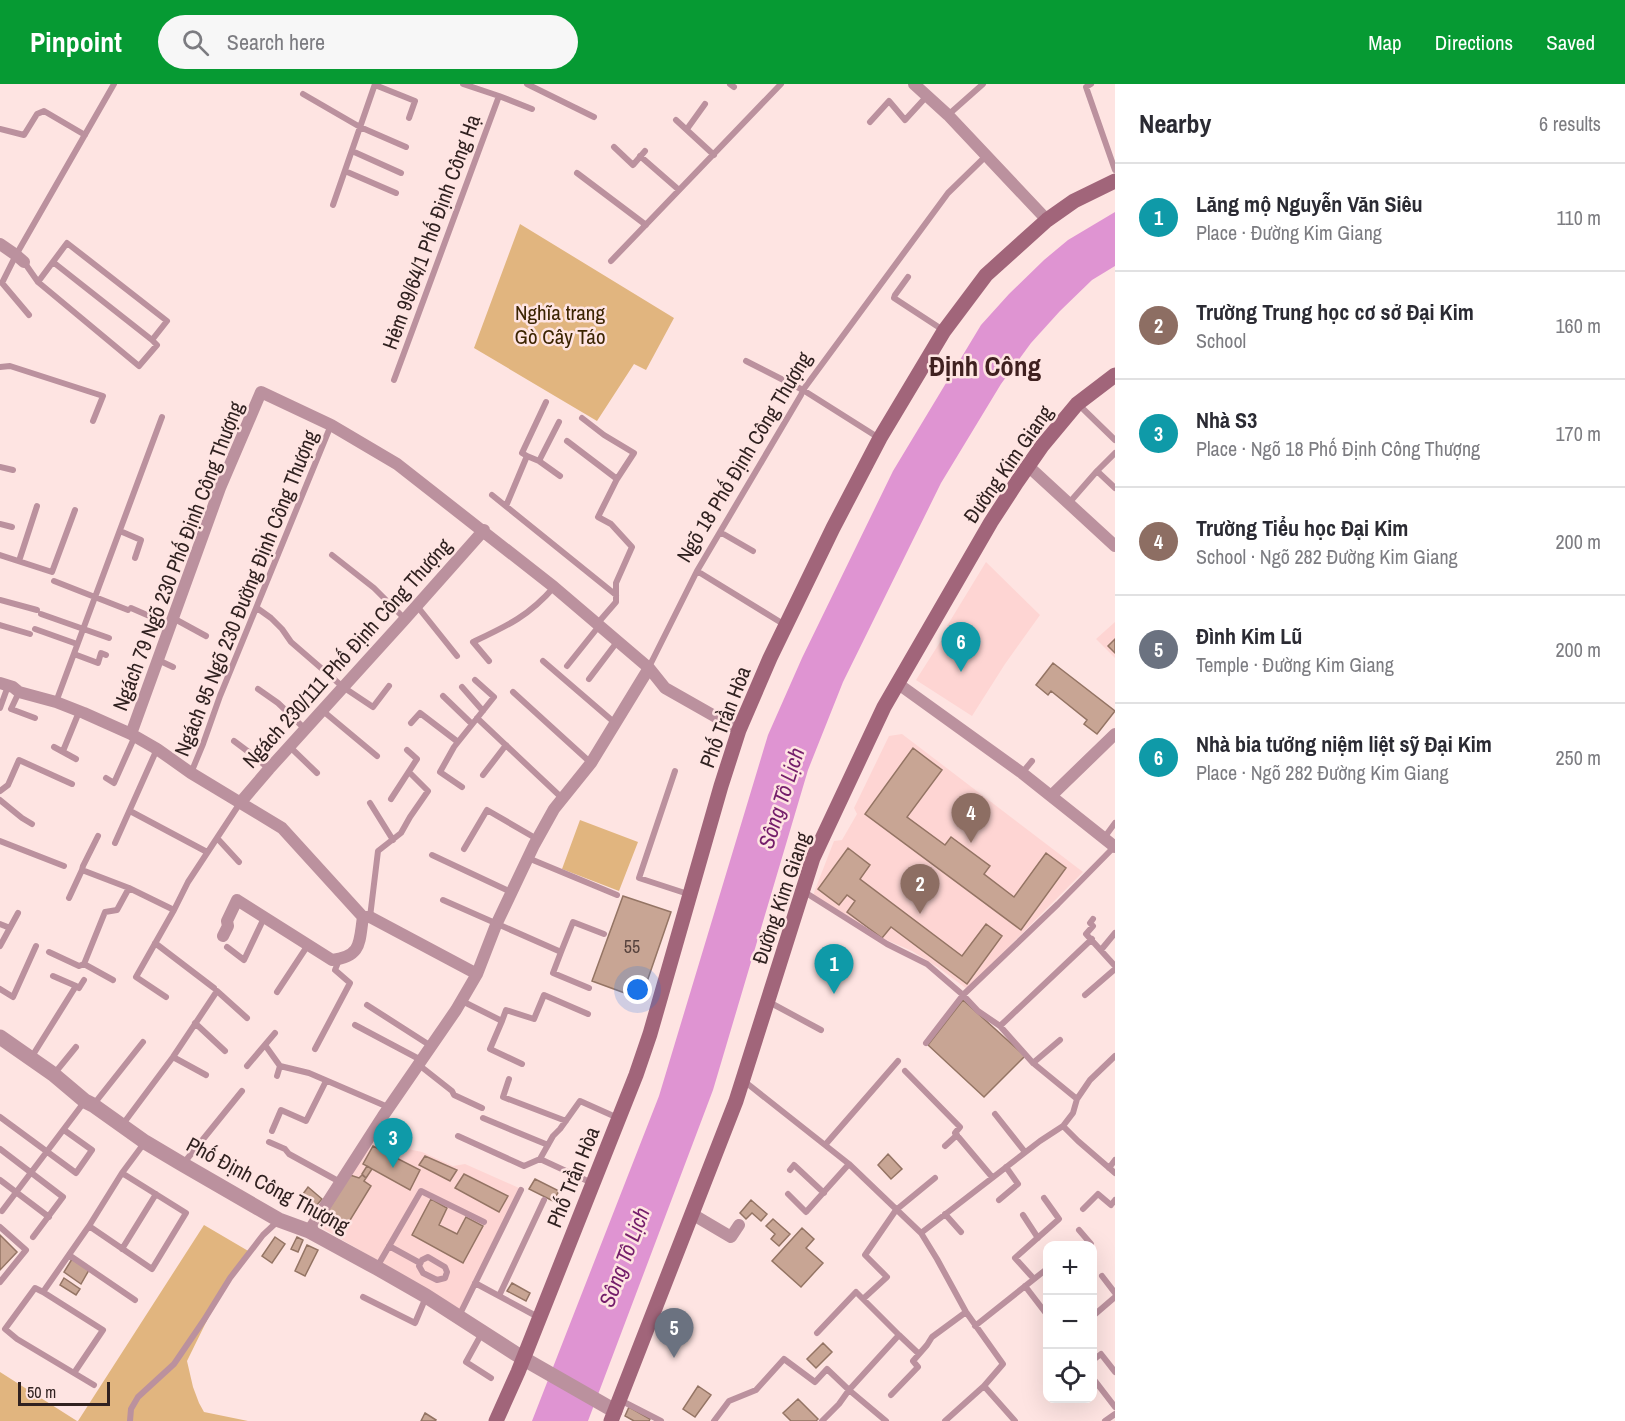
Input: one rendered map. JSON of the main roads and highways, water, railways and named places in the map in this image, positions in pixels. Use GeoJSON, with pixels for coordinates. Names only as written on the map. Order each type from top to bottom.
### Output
{"type":"FeatureCollection","features":[{"type":"Feature","properties":{"kind":"main road","name":"Phố Trần Hòa"},"geometry":{"type":"LineString","coordinates":[[496,1421],[524,1359],[650,1034],[739,730],[770,658],[833,528],[880,438],[944,331],[986,275],[1047,220],[1074,201],[1115,180]]}},
{"type":"Feature","properties":{"kind":"main road","name":"Đường Kim Giang"},"geometry":{"type":"LineString","coordinates":[[612,1409],[692,1214],[743,1080],[813,858],[884,707],[992,522],[1028,466],[1077,404],[1115,375]]}},
{"type":"Feature","properties":{"kind":"water","name":"Sông Tô Lịch"},"geometry":{"type":"Polygon","coordinates":[[[1115,212],[1115,266],[1092,280],[1060,311],[1031,343],[1001,384],[941,483],[843,682],[808,770],[713,1090],[588,1421],[532,1421],[659,1096],[768,735],[802,658],[893,471],[981,325],[1044,260],[1068,240],[1115,212]]]}},
{"type":"Feature","properties":{"kind":"place","name":"Nhà bia tưởng niệm liệt sỹ Đại Kim"},"geometry":{"type":"Point","coordinates":[961,672]}},
{"type":"Feature","properties":{"kind":"place","name":"Trường Tiểu học Đại Kim"},"geometry":{"type":"Point","coordinates":[971,843]}},
{"type":"Feature","properties":{"kind":"place","name":"Trường Trung học cơ sở Đại Kim"},"geometry":{"type":"Point","coordinates":[920,914]}},
{"type":"Feature","properties":{"kind":"place","name":"Lăng mộ Nguyễn Văn Siêu"},"geometry":{"type":"Point","coordinates":[834,994]}},
{"type":"Feature","properties":{"kind":"place","name":"Nhà S3"},"geometry":{"type":"Point","coordinates":[393,1168]}},
{"type":"Feature","properties":{"kind":"place","name":"Đình Kim Lũ"},"geometry":{"type":"Point","coordinates":[674,1358]}},
{"type":"Feature","properties":{"kind":"district","name":"Định Công"},"geometry":{"type":"Point","coordinates":[985,366]}},
{"type":"Feature","properties":{"kind":"park label","name":"Nghĩa trang Gò Cây Táo"},"geometry":{"type":"Point","coordinates":[560,324]}}]}
